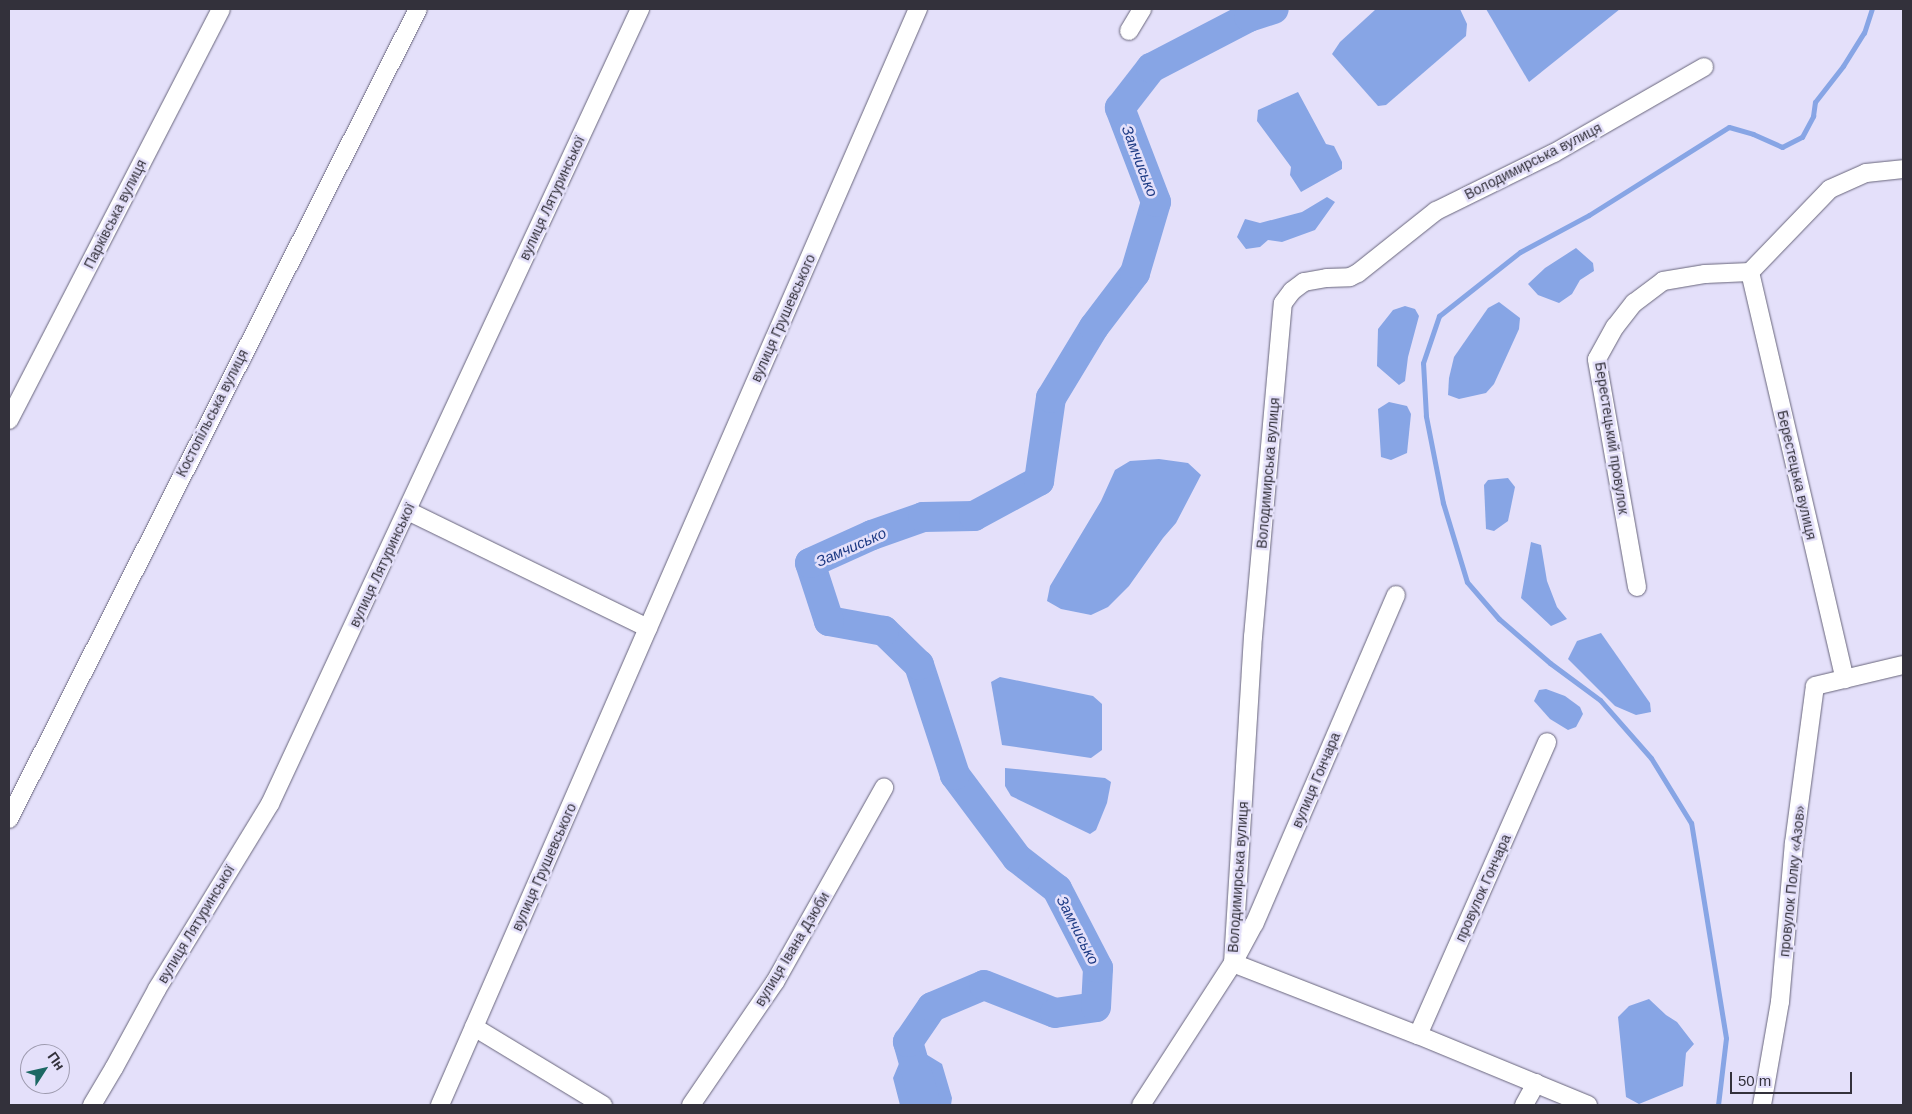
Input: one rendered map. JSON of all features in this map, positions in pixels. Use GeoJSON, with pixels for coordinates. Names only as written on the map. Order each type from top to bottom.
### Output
{"type":"FeatureCollection","features":[{"type":"Feature","properties":{"kind":"street","name":"Парківська вулиця"},"geometry":{"type":"LineString","coordinates":[[9,420],[221,9]]}},
{"type":"Feature","properties":{"kind":"street","name":"Костопільська вулиця"},"geometry":{"type":"LineString","coordinates":[[9,820],[418,9]]}},
{"type":"Feature","properties":{"kind":"street","name":"вулиця Лятуринської"},"geometry":{"type":"LineString","coordinates":[[92,1105],[157,989],[270,804],[640,9]]}},
{"type":"Feature","properties":{"kind":"street","name":"вулиця Грушевського"},"geometry":{"type":"LineString","coordinates":[[440,1105],[917,9]]}},
{"type":"Feature","properties":{"kind":"street"},"geometry":{"type":"LineString","coordinates":[[1129,31],[1142,9]]}},
{"type":"Feature","properties":{"kind":"street","name":"Володимирська вулиця"},"geometry":{"type":"LineString","coordinates":[[1141,1105],[1233,962],[1253,637],[1283,303],[1292,291],[1304,282],[1350,277],[1358,273],[1436,210],[1554,153],[1704,67]]}},
{"type":"Feature","properties":{"kind":"street"},"geometry":{"type":"LineString","coordinates":[[1750,272],[1830,189],[1866,173],[1903,169]]}},
{"type":"Feature","properties":{"kind":"street","name":"Берестецький провулок"},"geometry":{"type":"LineString","coordinates":[[1637,587],[1597,359],[1615,327],[1634,303],[1663,281],[1705,274],[1750,272]]}},
{"type":"Feature","properties":{"kind":"street","name":"Берестецька вулиця"},"geometry":{"type":"LineString","coordinates":[[1750,272],[1844,679]]}},
{"type":"Feature","properties":{"kind":"street"},"geometry":{"type":"LineString","coordinates":[[408,511],[648,628]]}},
{"type":"Feature","properties":{"kind":"street","name":"вулиця Гончара"},"geometry":{"type":"LineString","coordinates":[[1233,962],[1254,924],[1396,596]]}},
{"type":"Feature","properties":{"kind":"street"},"geometry":{"type":"LineString","coordinates":[[1844,679],[1903,665]]}},
{"type":"Feature","properties":{"kind":"street","name":"провулок Полку «Азов»"},"geometry":{"type":"LineString","coordinates":[[1762,1105],[1780,1002],[1794,843],[1815,686],[1844,679]]}},
{"type":"Feature","properties":{"kind":"street","name":"провулок Гончара"},"geometry":{"type":"LineString","coordinates":[[1418,1034],[1547,742]]}},
{"type":"Feature","properties":{"kind":"street","name":"вулиця Івана Дзюби"},"geometry":{"type":"LineString","coordinates":[[691,1105],[775,982],[884,788]]}},
{"type":"Feature","properties":{"kind":"street"},"geometry":{"type":"LineString","coordinates":[[1233,962],[1418,1034],[1588,1105]]}},
{"type":"Feature","properties":{"kind":"street"},"geometry":{"type":"LineString","coordinates":[[474,1027],[603,1105]]}},
{"type":"Feature","properties":{"kind":"street"},"geometry":{"type":"LineString","coordinates":[[1524,1105],[1536,1083]]}},
{"type":"Feature","properties":{"kind":"water"},"geometry":{"type":"Polygon","coordinates":[[[1376,9],[1460,9],[1467,24],[1466,36],[1386,105],[1378,106],[1332,54],[1340,42],[1376,9]]]}},
{"type":"Feature","properties":{"kind":"water"},"geometry":{"type":"Polygon","coordinates":[[[1486,9],[1620,9],[1529,82],[1486,9]]]}},
{"type":"Feature","properties":{"kind":"water"},"geometry":{"type":"Polygon","coordinates":[[[1298,92],[1326,144],[1334,146],[1342,162],[1342,169],[1301,192],[1290,175],[1291,167],[1257,121],[1258,110],[1298,92]]]}},
{"type":"Feature","properties":{"kind":"water"},"geometry":{"type":"Polygon","coordinates":[[[1327,197],[1335,202],[1315,230],[1282,242],[1268,240],[1260,247],[1246,249],[1237,237],[1245,219],[1260,223],[1302,212],[1327,197]]]}},
{"type":"Feature","properties":{"kind":"water"},"geometry":{"type":"Polygon","coordinates":[[[1576,248],[1593,263],[1594,271],[1580,280],[1572,294],[1559,303],[1538,295],[1528,284],[1545,268],[1576,248]]]}},
{"type":"Feature","properties":{"kind":"water"},"geometry":{"type":"Polygon","coordinates":[[[1499,302],[1520,318],[1519,329],[1494,384],[1486,393],[1459,399],[1448,395],[1449,378],[1454,357],[1488,308],[1499,302]]]}},
{"type":"Feature","properties":{"kind":"water"},"geometry":{"type":"Polygon","coordinates":[[[1405,306],[1415,309],[1419,316],[1408,357],[1405,381],[1399,385],[1377,366],[1378,329],[1393,310],[1405,306]]]}},
{"type":"Feature","properties":{"kind":"water"},"geometry":{"type":"Polygon","coordinates":[[[1389,402],[1407,406],[1411,414],[1407,453],[1391,460],[1381,457],[1378,409],[1389,402]]]}},
{"type":"Feature","properties":{"kind":"water"},"geometry":{"type":"Polygon","coordinates":[[[1159,459],[1188,463],[1201,475],[1176,523],[1129,586],[1108,607],[1091,615],[1061,609],[1047,601],[1050,586],[1101,501],[1115,470],[1130,461],[1159,459]]]}},
{"type":"Feature","properties":{"kind":"water"},"geometry":{"type":"Polygon","coordinates":[[[1508,478],[1515,487],[1508,521],[1494,531],[1486,529],[1484,485],[1488,480],[1508,478]]]}},
{"type":"Feature","properties":{"kind":"water"},"geometry":{"type":"Polygon","coordinates":[[[1531,542],[1541,545],[1547,581],[1557,607],[1567,619],[1551,626],[1521,598],[1531,542]]]}},
{"type":"Feature","properties":{"kind":"water"},"geometry":{"type":"Polygon","coordinates":[[[1601,633],[1650,703],[1651,712],[1636,715],[1615,706],[1568,659],[1577,641],[1601,633]]]}},
{"type":"Feature","properties":{"kind":"water"},"geometry":{"type":"Polygon","coordinates":[[[1000,677],[1093,696],[1102,704],[1102,750],[1091,758],[1002,745],[991,682],[1000,677]]]}},
{"type":"Feature","properties":{"kind":"water"},"geometry":{"type":"Polygon","coordinates":[[[1546,689],[1565,696],[1580,707],[1583,714],[1576,727],[1568,730],[1550,719],[1534,701],[1539,690],[1546,689]]]}},
{"type":"Feature","properties":{"kind":"water"},"geometry":{"type":"Polygon","coordinates":[[[1005,768],[1105,778],[1111,782],[1107,803],[1096,830],[1090,834],[1011,796],[1005,786],[1005,768]]]}},
{"type":"Feature","properties":{"kind":"water"},"geometry":{"type":"Polygon","coordinates":[[[1649,999],[1666,1015],[1677,1022],[1694,1044],[1686,1053],[1683,1086],[1639,1104],[1626,1097],[1618,1017],[1629,1006],[1649,999]]]}},
{"type":"Feature","properties":{"kind":"water"},"geometry":{"type":"Polygon","coordinates":[[[908,1042],[917,1044],[924,1053],[942,1064],[952,1098],[951,1105],[900,1105],[893,1078],[908,1042]]]}},
{"type":"Feature","properties":{"kind":"waterway","name":"Замчисько"},"geometry":{"type":"LineString","coordinates":[[926,1105],[908,1042],[932,1007],[984,985],[1055,1013],[1096,1007],[1098,968],[1057,889],[1017,858],[955,775],[919,665],[884,631],[829,621],[810,563],[872,535],[923,517],[974,516],[1039,481],[1051,398],[1094,327],[1135,273],[1156,202],[1120,108],[1151,68],[1249,17],[1274,9]]}},
{"type":"Feature","properties":{"kind":"waterway"},"geometry":{"type":"LineString","coordinates":[[1718,1105],[1726,1038],[1691,823],[1651,758],[1600,700],[1550,663],[1499,619],[1467,582],[1443,503],[1426,416],[1423,363],[1439,316],[1520,252],[1589,215],[1729,127],[1753,134],[1782,147],[1802,137],[1813,116],[1815,102],[1843,66],[1864,33],[1872,9]]}}]}
